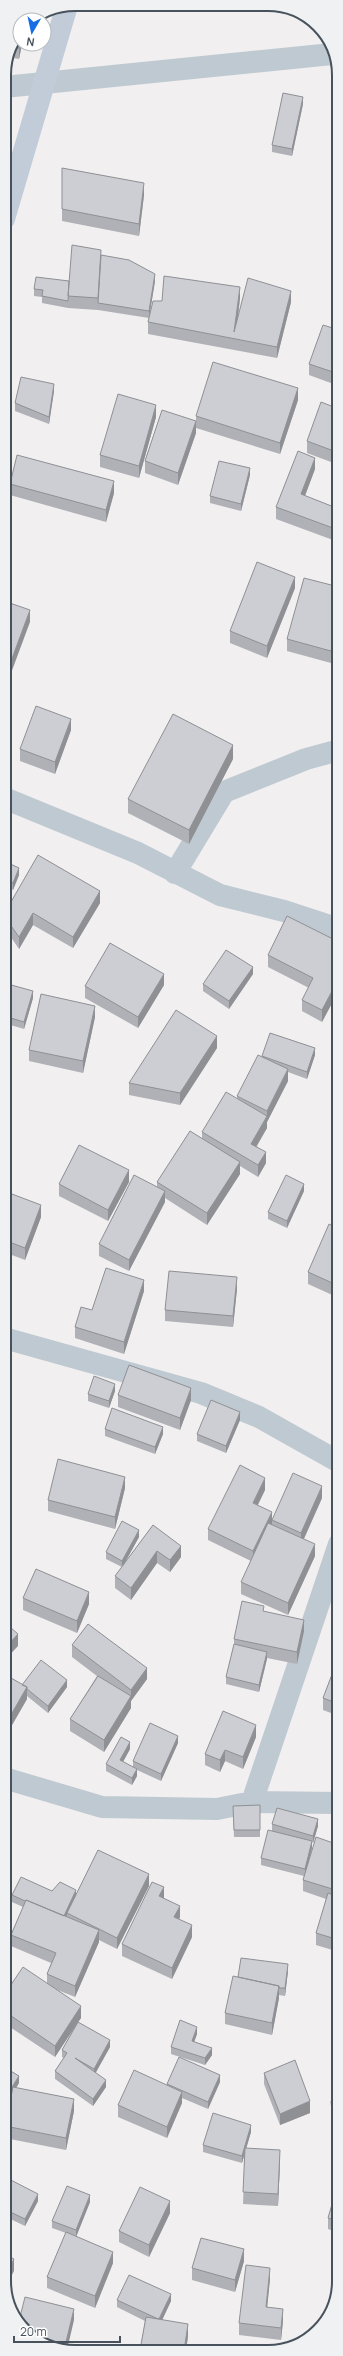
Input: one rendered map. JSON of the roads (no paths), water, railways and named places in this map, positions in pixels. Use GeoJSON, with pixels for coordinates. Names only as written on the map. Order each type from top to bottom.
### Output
{"type":"FeatureCollection","features":[{"type":"Feature","properties":{"kind":"street"},"geometry":{"type":"LineString","coordinates":[[11,195],[65,12]]}},
{"type":"Feature","properties":{"kind":"street"},"geometry":{"type":"LineString","coordinates":[[11,86],[328,54]]}},
{"type":"Feature","properties":{"kind":"street"},"geometry":{"type":"LineString","coordinates":[[175,873],[224,792],[306,759],[332,752]]}},
{"type":"Feature","properties":{"kind":"street"},"geometry":{"type":"LineString","coordinates":[[11,801],[138,853],[220,895],[284,911],[332,927]]}},
{"type":"Feature","properties":{"kind":"street"},"geometry":{"type":"LineString","coordinates":[[11,1340],[201,1393],[259,1417],[332,1458]]}},
{"type":"Feature","properties":{"kind":"street"},"geometry":{"type":"LineString","coordinates":[[252,1802],[332,1565]]}},
{"type":"Feature","properties":{"kind":"street"},"geometry":{"type":"LineString","coordinates":[[11,1780],[102,1807],[217,1809],[252,1802],[332,1804]]}}]}
